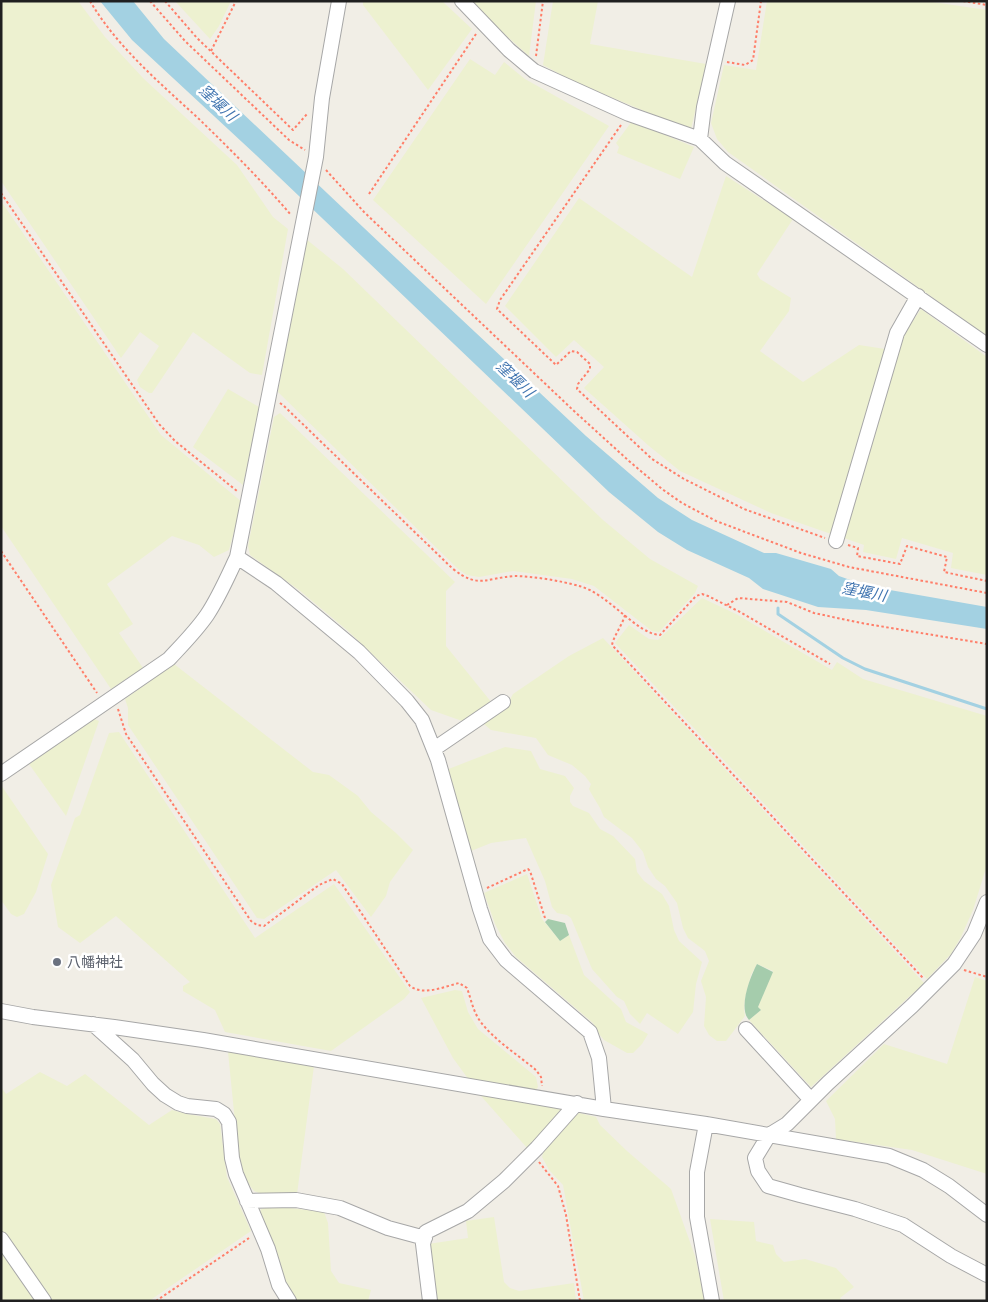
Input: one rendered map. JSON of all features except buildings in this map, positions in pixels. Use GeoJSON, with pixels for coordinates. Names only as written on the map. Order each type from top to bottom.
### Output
{"type":"FeatureCollection","features":[{"type":"Feature","properties":{"kind":"street"},"geometry":{"type":"LineString","coordinates":[[1,774],[169,658],[190,637],[207,615],[224,586],[237,557],[316,157],[322,98],[339,1]]}},
{"type":"Feature","properties":{"kind":"street"},"geometry":{"type":"LineString","coordinates":[[462,1],[509,50],[534,71],[629,114],[700,139],[725,163],[987,345]]}},
{"type":"Feature","properties":{"kind":"street"},"geometry":{"type":"LineString","coordinates":[[700,139],[704,107],[728,1]]}},
{"type":"Feature","properties":{"kind":"street"},"geometry":{"type":"LineString","coordinates":[[836,542],[896,333],[918,296]]}},
{"type":"Feature","properties":{"kind":"street"},"geometry":{"type":"LineString","coordinates":[[237,557],[276,583],[359,652],[407,700],[422,720],[438,760],[475,894],[490,939],[506,960],[590,1032],[599,1058],[604,1109]]}},
{"type":"Feature","properties":{"kind":"street"},"geometry":{"type":"LineString","coordinates":[[434,749],[503,702]]}},
{"type":"Feature","properties":{"kind":"street"},"geometry":{"type":"LineString","coordinates":[[987,902],[974,934],[952,966],[787,1124],[769,1135],[755,1158],[758,1172],[768,1186],[855,1209],[903,1225],[951,1256],[987,1275]]}},
{"type":"Feature","properties":{"kind":"street"},"geometry":{"type":"LineString","coordinates":[[1,1011],[202,1040],[889,1156],[923,1170],[949,1186],[987,1215]]}},
{"type":"Feature","properties":{"kind":"street"},"geometry":{"type":"LineString","coordinates":[[94,1024],[133,1060],[165,1095],[187,1106],[216,1109],[224,1114],[229,1122],[236,1174],[268,1249],[279,1286],[289,1301]]}},
{"type":"Feature","properties":{"kind":"street"},"geometry":{"type":"LineString","coordinates":[[746,1030],[811,1100]]}},
{"type":"Feature","properties":{"kind":"street"},"geometry":{"type":"LineString","coordinates":[[430,1301],[423,1244],[426,1232],[468,1211],[504,1181],[577,1104]]}},
{"type":"Feature","properties":{"kind":"street"},"geometry":{"type":"LineString","coordinates":[[706,1124],[697,1172],[698,1217],[712,1301]]}},
{"type":"Feature","properties":{"kind":"street"},"geometry":{"type":"LineString","coordinates":[[247,1200],[296,1200],[340,1208],[388,1228],[425,1238]]}},
{"type":"Feature","properties":{"kind":"street"},"geometry":{"type":"LineString","coordinates":[[1,1239],[44,1301]]}},
{"type":"Feature","properties":{"kind":"path"},"geometry":{"type":"LineString","coordinates":[[90,1],[123,45],[266,184],[302,224]]}},
{"type":"Feature","properties":{"kind":"path"},"geometry":{"type":"LineString","coordinates":[[150,1],[185,41],[289,140],[316,157],[334,180],[364,212],[616,449],[662,489],[682,503],[716,521],[768,542],[811,556],[849,568],[987,593]]}},
{"type":"Feature","properties":{"kind":"path"},"geometry":{"type":"LineString","coordinates":[[165,1],[197,38],[293,130],[322,98]]}},
{"type":"Feature","properties":{"kind":"path"},"geometry":{"type":"LineString","coordinates":[[210,51],[236,1]]}},
{"type":"Feature","properties":{"kind":"path"},"geometry":{"type":"LineString","coordinates":[[534,71],[543,1]]}},
{"type":"Feature","properties":{"kind":"path"},"geometry":{"type":"LineString","coordinates":[[715,60],[746,65],[753,60],[761,1]]}},
{"type":"Feature","properties":{"kind":"path"},"geometry":{"type":"LineString","coordinates":[[963,1],[987,5]]}},
{"type":"Feature","properties":{"kind":"path"},"geometry":{"type":"LineString","coordinates":[[369,194],[483,23]]}},
{"type":"Feature","properties":{"kind":"path"},"geometry":{"type":"LineString","coordinates":[[629,114],[500,300],[497,309],[556,365],[571,352],[577,352],[590,364],[590,369],[578,384],[577,389],[652,459],[684,479],[744,509],[798,530],[858,548],[857,556],[900,564],[907,546],[947,556],[944,572],[987,581]]}},
{"type":"Feature","properties":{"kind":"path"},"geometry":{"type":"LineString","coordinates":[[1,193],[159,424],[175,441],[248,500]]}},
{"type":"Feature","properties":{"kind":"path"},"geometry":{"type":"LineString","coordinates":[[269,398],[284,406],[452,569],[465,578],[477,581],[514,576],[529,577],[579,586],[601,596],[653,635],[660,635],[696,596],[702,594],[727,605],[830,664]]}},
{"type":"Feature","properties":{"kind":"path"},"geometry":{"type":"LineString","coordinates":[[1,551],[109,700],[126,734],[251,921],[257,925],[264,926],[319,885],[333,879],[342,884],[410,986],[415,990],[424,991],[459,983],[467,988],[474,1010],[480,1020],[490,1032],[536,1070],[541,1077],[545,1098]]}},
{"type":"Feature","properties":{"kind":"path"},"geometry":{"type":"LineString","coordinates":[[727,605],[738,598],[762,601],[775,600],[787,602],[814,613],[861,623],[987,644]]}},
{"type":"Feature","properties":{"kind":"path"},"geometry":{"type":"LineString","coordinates":[[625,615],[622,626],[612,645],[931,987]]}},
{"type":"Feature","properties":{"kind":"path"},"geometry":{"type":"LineString","coordinates":[[475,894],[528,869],[545,918]]}},
{"type":"Feature","properties":{"kind":"path"},"geometry":{"type":"LineString","coordinates":[[952,966],[987,977]]}},
{"type":"Feature","properties":{"kind":"path"},"geometry":{"type":"LineString","coordinates":[[532,1153],[558,1186],[566,1215],[580,1301]]}},
{"type":"Feature","properties":{"kind":"path"},"geometry":{"type":"LineString","coordinates":[[156,1301],[260,1230]]}},
{"type":"Feature","properties":{"kind":"green space"},"geometry":{"type":"Polygon","coordinates":[[[1,1],[78,1],[105,37],[144,79],[237,165],[273,217],[288,229],[262,375],[250,373],[193,332],[152,393],[140,387],[137,380],[159,346],[140,332],[121,358],[1,181],[1,1]]]}},
{"type":"Feature","properties":{"kind":"green space"},"geometry":{"type":"Polygon","coordinates":[[[175,1],[231,1],[219,26],[210,39],[175,1]]]}},
{"type":"Feature","properties":{"kind":"green space"},"geometry":{"type":"Polygon","coordinates":[[[363,1],[442,1],[472,29],[428,90],[363,5],[363,1]]]}},
{"type":"Feature","properties":{"kind":"green space"},"geometry":{"type":"Polygon","coordinates":[[[473,1],[536,1],[529,56],[490,21],[473,1]]]}},
{"type":"Feature","properties":{"kind":"green space"},"geometry":{"type":"Polygon","coordinates":[[[553,1],[598,1],[590,44],[706,64],[691,129],[573,81],[543,65],[553,1]]]}},
{"type":"Feature","properties":{"kind":"green space"},"geometry":{"type":"Polygon","coordinates":[[[767,1],[926,1],[987,10],[987,336],[728,152],[717,139],[711,123],[724,65],[756,70],[767,1]]]}},
{"type":"Feature","properties":{"kind":"green space"},"geometry":{"type":"Polygon","coordinates":[[[470,59],[495,75],[504,62],[525,79],[609,126],[486,304],[373,200],[470,59]]]}},
{"type":"Feature","properties":{"kind":"green space"},"geometry":{"type":"Polygon","coordinates":[[[632,121],[694,147],[680,179],[617,153],[619,147],[616,143],[632,121]]]}},
{"type":"Feature","properties":{"kind":"green space"},"geometry":{"type":"Polygon","coordinates":[[[726,176],[793,219],[757,274],[760,279],[791,298],[789,311],[760,351],[803,382],[859,345],[885,349],[834,535],[771,513],[680,471],[584,388],[604,367],[574,340],[556,357],[505,306],[579,198],[692,277],[726,176]]]}},
{"type":"Feature","properties":{"kind":"green space"},"geometry":{"type":"Polygon","coordinates":[[[1,201],[161,435],[242,502],[229,550],[214,557],[199,545],[172,536],[107,584],[133,624],[119,633],[143,668],[111,689],[1,526],[1,201]]]}},
{"type":"Feature","properties":{"kind":"green space"},"geometry":{"type":"Polygon","coordinates":[[[306,239],[343,269],[603,520],[650,559],[698,586],[695,593],[659,632],[652,631],[594,586],[572,579],[513,571],[479,577],[467,575],[458,569],[278,392],[306,239]]]}},
{"type":"Feature","properties":{"kind":"green space"},"geometry":{"type":"Polygon","coordinates":[[[921,309],[987,357],[987,575],[951,568],[953,553],[902,538],[896,559],[863,552],[864,545],[844,538],[902,337],[921,309]]]}},
{"type":"Feature","properties":{"kind":"green space"},"geometry":{"type":"Polygon","coordinates":[[[228,389],[259,407],[243,485],[193,447],[228,389]]]}},
{"type":"Feature","properties":{"kind":"green space"},"geometry":{"type":"Polygon","coordinates":[[[280,413],[455,582],[446,591],[446,646],[492,703],[465,722],[431,710],[348,631],[299,590],[250,555],[248,546],[274,417],[280,413]]]}},
{"type":"Feature","properties":{"kind":"green space"},"geometry":{"type":"Polygon","coordinates":[[[702,598],[736,614],[832,670],[837,662],[863,679],[987,716],[987,865],[973,910],[961,937],[951,954],[927,979],[615,643],[629,625],[649,639],[658,640],[702,598]]]}},
{"type":"Feature","properties":{"kind":"green space"},"geometry":{"type":"Polygon","coordinates":[[[603,638],[924,983],[811,1087],[749,1020],[761,1010],[758,1007],[773,971],[757,964],[751,975],[745,998],[745,1016],[726,1041],[717,1041],[709,1035],[704,1026],[706,997],[701,981],[709,961],[705,951],[688,938],[683,928],[677,903],[648,867],[643,852],[632,838],[604,817],[589,789],[591,784],[572,765],[548,755],[536,738],[491,730],[484,724],[484,719],[508,703],[513,694],[569,656],[603,638]]]}},
{"type":"Feature","properties":{"kind":"green space"},"geometry":{"type":"Polygon","coordinates":[[[174,664],[313,772],[329,775],[358,796],[371,812],[413,850],[390,882],[386,896],[371,917],[336,870],[264,919],[257,918],[128,725],[128,708],[125,699],[174,664]]]}},
{"type":"Feature","properties":{"kind":"green space"},"geometry":{"type":"Polygon","coordinates":[[[94,719],[99,721],[66,816],[29,764],[94,719]]]}},
{"type":"Feature","properties":{"kind":"green space"},"geometry":{"type":"Polygon","coordinates":[[[119,732],[255,938],[334,884],[410,992],[404,999],[331,1051],[225,1032],[215,1010],[183,991],[183,986],[190,982],[116,916],[80,943],[58,927],[51,885],[75,818],[80,815],[109,733],[119,732]]]}},
{"type":"Feature","properties":{"kind":"green space"},"geometry":{"type":"Polygon","coordinates":[[[505,747],[531,751],[540,769],[565,776],[574,788],[570,796],[570,802],[573,806],[589,813],[600,829],[613,836],[635,859],[637,872],[644,881],[662,894],[669,906],[674,930],[679,941],[702,962],[696,984],[693,1012],[678,1034],[647,1013],[640,1024],[630,1014],[624,1001],[617,997],[592,969],[571,918],[557,913],[552,907],[545,881],[526,838],[491,843],[471,851],[446,770],[505,747]]]}},
{"type":"Feature","properties":{"kind":"green space"},"geometry":{"type":"Polygon","coordinates":[[[1,785],[48,854],[36,892],[24,914],[17,917],[11,914],[1,900],[1,785]]]}},
{"type":"Feature","properties":{"kind":"green space"},"geometry":{"type":"Polygon","coordinates":[[[527,874],[542,919],[560,941],[569,935],[584,975],[621,1009],[626,1022],[648,1034],[633,1053],[627,1053],[604,1040],[593,1023],[516,957],[505,943],[495,924],[484,893],[527,874]]]}},
{"type":"Feature","properties":{"kind":"green space"},"geometry":{"type":"Polygon","coordinates":[[[548,919],[565,923],[569,935],[560,941],[545,922],[548,919]]]}},
{"type":"Feature","properties":{"kind":"green space"},"geometry":{"type":"Polygon","coordinates":[[[757,964],[773,972],[758,1007],[761,1010],[749,1020],[745,1008],[746,992],[757,964]]]}},
{"type":"Feature","properties":{"kind":"green space"},"geometry":{"type":"Polygon","coordinates":[[[975,977],[987,981],[987,1174],[912,1150],[836,1139],[835,1119],[826,1101],[884,1044],[947,1064],[975,977]]]}},
{"type":"Feature","properties":{"kind":"green space"},"geometry":{"type":"Polygon","coordinates":[[[455,990],[462,991],[468,1012],[478,1029],[536,1077],[538,1087],[535,1091],[469,1080],[453,1058],[421,998],[455,990]]]}},
{"type":"Feature","properties":{"kind":"green space"},"geometry":{"type":"Polygon","coordinates":[[[228,1052],[314,1066],[297,1194],[262,1194],[254,1191],[247,1182],[239,1162],[228,1052]]]}},
{"type":"Feature","properties":{"kind":"green space"},"geometry":{"type":"Polygon","coordinates":[[[40,1072],[67,1086],[85,1074],[149,1125],[172,1110],[216,1119],[220,1124],[227,1177],[251,1231],[149,1301],[51,1301],[1,1229],[1,1087],[6,1094],[40,1072]]]}},
{"type":"Feature","properties":{"kind":"green space"},"geometry":{"type":"Polygon","coordinates":[[[488,1094],[564,1108],[529,1150],[481,1096],[488,1094]]]}},
{"type":"Feature","properties":{"kind":"green space"},"geometry":{"type":"Polygon","coordinates":[[[579,1113],[596,1117],[600,1125],[627,1151],[671,1189],[695,1256],[705,1301],[584,1301],[563,1185],[549,1170],[542,1157],[544,1150],[572,1118],[579,1113]]]}},
{"type":"Feature","properties":{"kind":"green space"},"geometry":{"type":"Polygon","coordinates":[[[273,1206],[324,1212],[328,1223],[331,1271],[339,1283],[371,1290],[368,1301],[296,1301],[284,1284],[280,1261],[259,1216],[261,1209],[273,1206]]]}},
{"type":"Feature","properties":{"kind":"green space"},"geometry":{"type":"Polygon","coordinates":[[[494,1217],[504,1282],[510,1288],[519,1291],[574,1283],[576,1301],[436,1301],[428,1244],[468,1238],[466,1221],[494,1217]]]}},
{"type":"Feature","properties":{"kind":"green space"},"geometry":{"type":"Polygon","coordinates":[[[710,1219],[754,1222],[756,1241],[773,1245],[776,1254],[784,1262],[805,1259],[836,1268],[854,1287],[840,1298],[842,1301],[724,1301],[710,1219]]]}},
{"type":"Feature","properties":{"kind":"green space"},"geometry":{"type":"Polygon","coordinates":[[[1,1249],[36,1301],[1,1301],[1,1249]]]}},
{"type":"Feature","properties":{"kind":"water","name":"窪堰川"},"geometry":{"type":"Polygon","coordinates":[[[100,1],[133,1],[164,39],[586,436],[658,498],[692,520],[764,553],[776,553],[831,569],[839,576],[867,586],[987,607],[987,629],[866,610],[818,607],[763,589],[749,578],[687,550],[658,532],[609,492],[256,155],[132,40],[100,1]]]}},
{"type":"Feature","properties":{"kind":"waterway"},"geometry":{"type":"LineString","coordinates":[[778,608],[778,614],[843,658],[865,669],[987,709]]}},
{"type":"Feature","properties":{"kind":"place","name":"八幡神社"},"geometry":{"type":"Point","coordinates":[57,962]}}]}
